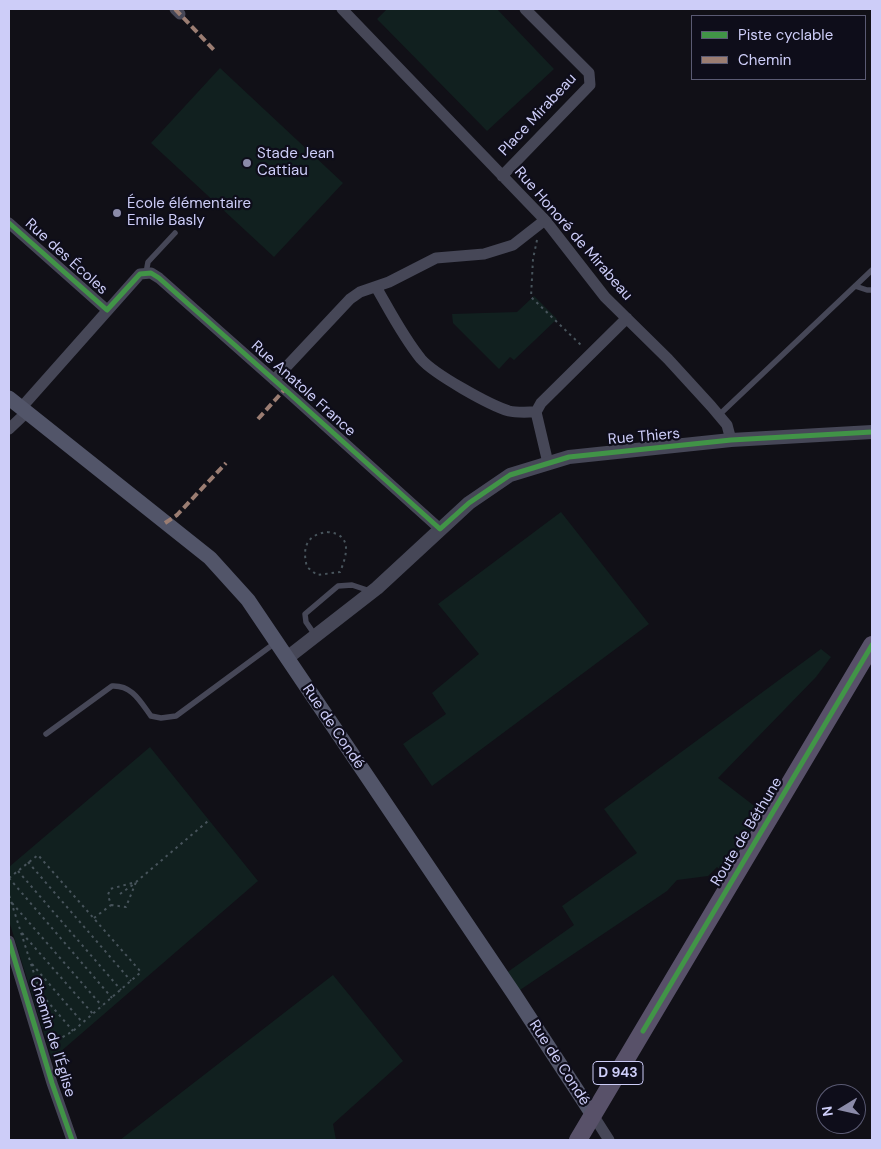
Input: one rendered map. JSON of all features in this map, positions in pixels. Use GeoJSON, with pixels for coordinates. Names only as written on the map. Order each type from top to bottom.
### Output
{"type":"FeatureCollection","features":[{"type":"Feature","properties":{"kind":"main road","name":"Rue de Condé"},"geometry":{"type":"LineString","coordinates":[[9,398],[210,558],[248,600],[514,994],[593,1115]]}},
{"type":"Feature","properties":{"kind":"main road","name":"Route de Béthune"},"geometry":{"type":"LineString","coordinates":[[578,1140],[872,645]]}},
{"type":"Feature","properties":{"kind":"street","name":"Rue Honoré de Mirabeau"},"geometry":{"type":"LineString","coordinates":[[342,9],[545,220],[605,297],[668,359],[719,415],[727,425],[731,440]]}},
{"type":"Feature","properties":{"kind":"street","name":"Place Mirabeau"},"geometry":{"type":"LineString","coordinates":[[502,176],[590,85],[588,73],[525,9]]}},
{"type":"Feature","properties":{"kind":"street"},"geometry":{"type":"LineString","coordinates":[[274,380],[350,299],[360,292],[376,287],[436,258],[484,254],[513,245],[545,220]]}},
{"type":"Feature","properties":{"kind":"street","name":"Rue des Écoles"},"geometry":{"type":"LineString","coordinates":[[9,222],[108,310]]}},
{"type":"Feature","properties":{"kind":"street"},"geometry":{"type":"LineString","coordinates":[[9,429],[108,310],[140,274],[146,272]]}},
{"type":"Feature","properties":{"kind":"street","name":"Rue Anatole France"},"geometry":{"type":"LineString","coordinates":[[146,272],[159,278],[440,529]]}},
{"type":"Feature","properties":{"kind":"street"},"geometry":{"type":"LineString","coordinates":[[376,287],[402,333],[422,360],[436,372],[477,396],[511,412],[536,412]]}},
{"type":"Feature","properties":{"kind":"street"},"geometry":{"type":"LineString","coordinates":[[548,463],[536,412],[541,403],[627,318]]}},
{"type":"Feature","properties":{"kind":"street","name":"Rue Thiers"},"geometry":{"type":"LineString","coordinates":[[287,658],[372,592],[469,503],[510,475],[569,457],[731,440],[872,432]]}},
{"type":"Feature","properties":{"kind":"street","name":"Chemin de l'Église"},"geometry":{"type":"LineString","coordinates":[[9,942],[52,1083],[72,1140]]}},
{"type":"Feature","properties":{"kind":"street"},"geometry":{"type":"LineString","coordinates":[[593,1115],[609,1140]]}},
{"type":"Feature","properties":{"kind":"lane"},"geometry":{"type":"LineString","coordinates":[[146,272],[148,262],[175,233]]}},
{"type":"Feature","properties":{"kind":"lane"},"geometry":{"type":"LineString","coordinates":[[719,415],[872,270]]}},
{"type":"Feature","properties":{"kind":"lane"},"geometry":{"type":"LineString","coordinates":[[856,286],[872,290]]}},
{"type":"Feature","properties":{"kind":"lane"},"geometry":{"type":"LineString","coordinates":[[315,636],[306,622],[305,614],[338,586],[352,585],[372,592]]}},
{"type":"Feature","properties":{"kind":"lane"},"geometry":{"type":"LineString","coordinates":[[46,734],[112,686],[120,686],[131,690],[151,716],[161,718],[176,716],[276,642]]}},
{"type":"Feature","properties":{"kind":"path"},"geometry":{"type":"LineString","coordinates":[[536,228],[538,241],[533,259],[531,297],[590,354]]}},
{"type":"Feature","properties":{"kind":"path"},"geometry":{"type":"LineString","coordinates":[[333,532],[339,535],[346,546],[346,556],[340,572],[317,575],[313,573],[307,567],[306,562],[308,540],[313,535],[319,533],[333,532]]}},
{"type":"Feature","properties":{"kind":"path"},"geometry":{"type":"LineString","coordinates":[[120,894],[208,821]]}},
{"type":"Feature","properties":{"kind":"path"},"geometry":{"type":"LineString","coordinates":[[9,895],[40,994],[56,1037],[61,1038],[73,1031],[112,998],[141,972],[38,855],[9,878],[112,998]]}},
{"type":"Feature","properties":{"kind":"path"},"geometry":{"type":"LineString","coordinates":[[28,862],[131,981]]}},
{"type":"Feature","properties":{"kind":"path"},"geometry":{"type":"LineString","coordinates":[[18,871],[121,990]]}},
{"type":"Feature","properties":{"kind":"path"},"geometry":{"type":"LineString","coordinates":[[111,905],[108,895],[110,889],[136,882]]}},
{"type":"Feature","properties":{"kind":"path"},"geometry":{"type":"LineString","coordinates":[[94,918],[111,905],[126,907],[136,882]]}},
{"type":"Feature","properties":{"kind":"path"},"geometry":{"type":"LineString","coordinates":[[11,901],[102,1006]]}},
{"type":"Feature","properties":{"kind":"path"},"geometry":{"type":"LineString","coordinates":[[20,932],[93,1014]]}},
{"type":"Feature","properties":{"kind":"path"},"geometry":{"type":"LineString","coordinates":[[30,962],[83,1023]]}},
{"type":"Feature","properties":{"kind":"path"},"geometry":{"type":"LineString","coordinates":[[40,994],[73,1031]]}},
{"type":"Feature","properties":{"kind":"shaded area"},"geometry":{"type":"Polygon","coordinates":[[[387,9],[497,9],[554,69],[487,131],[377,19],[387,9]]]}},
{"type":"Feature","properties":{"kind":"shaded area","name":"Stade Jean Cattiau"},"geometry":{"type":"Polygon","coordinates":[[[220,68],[343,183],[274,257],[151,143],[220,68]]]}},
{"type":"Feature","properties":{"kind":"shaded area"},"geometry":{"type":"Polygon","coordinates":[[[534,296],[557,319],[514,360],[510,357],[499,369],[453,323],[452,314],[517,312],[534,296]]]}},
{"type":"Feature","properties":{"kind":"shaded area"},"geometry":{"type":"Polygon","coordinates":[[[561,512],[649,624],[432,786],[403,744],[446,714],[432,693],[479,654],[438,604],[561,512]]]}},
{"type":"Feature","properties":{"kind":"shaded area"},"geometry":{"type":"Polygon","coordinates":[[[821,649],[831,657],[816,677],[718,778],[770,818],[732,881],[717,867],[708,876],[677,880],[667,891],[514,994],[502,976],[574,925],[562,906],[637,853],[604,809],[821,649]]]}},
{"type":"Feature","properties":{"kind":"shaded area"},"geometry":{"type":"Polygon","coordinates":[[[150,747],[258,881],[52,1059],[9,921],[9,867],[150,747]]]}},
{"type":"Feature","properties":{"kind":"shaded area"},"geometry":{"type":"Polygon","coordinates":[[[333,975],[403,1061],[333,1124],[336,1140],[120,1140],[333,975]]]}},
{"type":"Feature","properties":{"kind":"marked path"},"geometry":{"type":"LineString","coordinates":[[175,9],[214,50]]}},
{"type":"Feature","properties":{"kind":"marked path"},"geometry":{"type":"LineString","coordinates":[[258,419],[285,389]]}},
{"type":"Feature","properties":{"kind":"marked path"},"geometry":{"type":"LineString","coordinates":[[165,523],[177,515],[226,463]]}},
{"type":"Feature","properties":{"kind":"cycle path"},"geometry":{"type":"LineString","coordinates":[[9,223],[107,310],[140,274],[151,273],[159,278],[440,529],[469,503],[510,475],[569,457],[731,440],[872,432]]}},
{"type":"Feature","properties":{"kind":"cycle path"},"geometry":{"type":"LineString","coordinates":[[643,1031],[872,645]]}},
{"type":"Feature","properties":{"kind":"cycle path"},"geometry":{"type":"LineString","coordinates":[[9,941],[52,1083],[72,1140]]}},
{"type":"Feature","properties":{"kind":"place","name":"Stade Jean Cattiau"},"geometry":{"type":"Point","coordinates":[247,163]}},
{"type":"Feature","properties":{"kind":"place","name":"École élémentaire Emile Basly"},"geometry":{"type":"Point","coordinates":[117,213]}}]}
